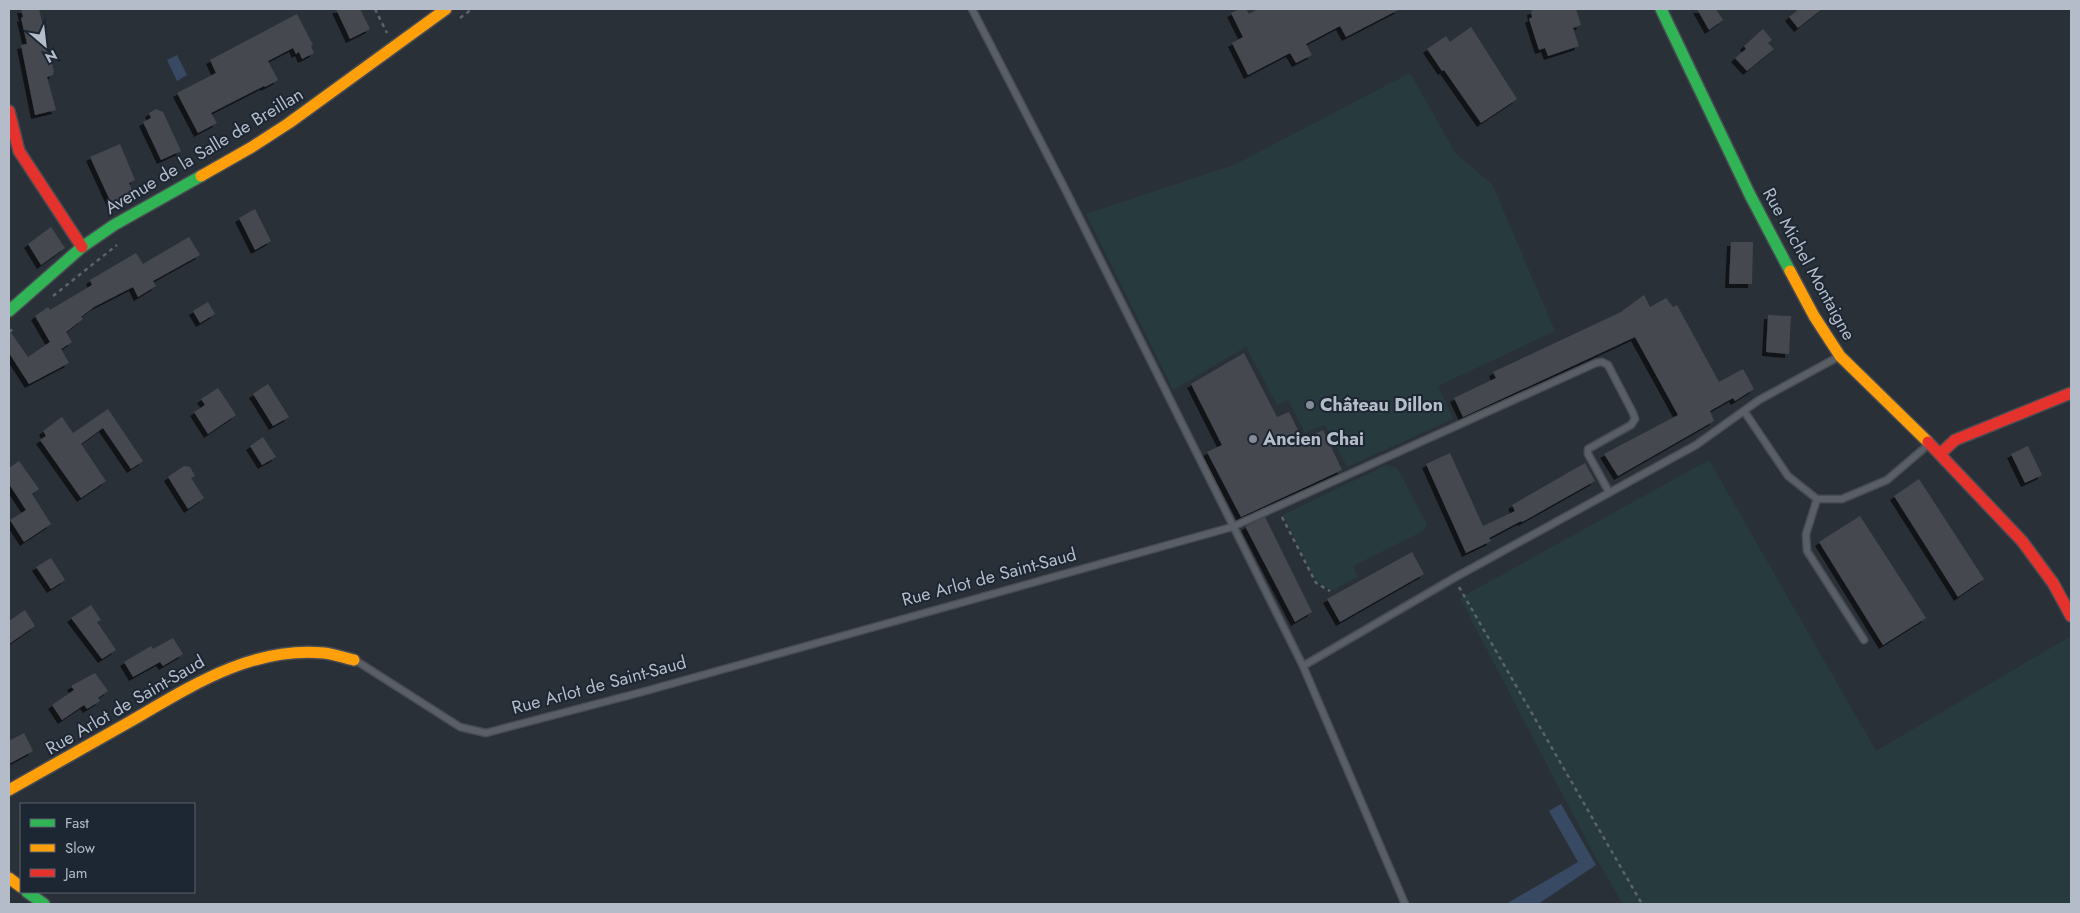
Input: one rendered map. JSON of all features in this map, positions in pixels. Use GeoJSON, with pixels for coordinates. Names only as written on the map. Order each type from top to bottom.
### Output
{"type":"FeatureCollection","features":[{"type":"Feature","properties":{"kind":"street","name":"Avenue de la Salle de Breillan"},"geometry":{"type":"LineString","coordinates":[[9,311],[82,247],[123,219],[252,147],[289,123],[446,9]]}},
{"type":"Feature","properties":{"kind":"street","name":"Rue Michel Montaigne"},"geometry":{"type":"LineString","coordinates":[[1661,9],[1750,195],[1814,316],[1840,356],[1940,454],[2022,541],[2053,583],[2071,616]]}},
{"type":"Feature","properties":{"kind":"street"},"geometry":{"type":"LineString","coordinates":[[9,111],[19,150],[82,247]]}},
{"type":"Feature","properties":{"kind":"street"},"geometry":{"type":"LineString","coordinates":[[1940,454],[1955,440],[2071,393]]}},
{"type":"Feature","properties":{"kind":"street","name":"Rue Arlot de Saint-Saud"},"geometry":{"type":"LineString","coordinates":[[9,790],[183,689],[225,668],[259,658],[299,653],[324,653],[354,660]]}},
{"type":"Feature","properties":{"kind":"street"},"geometry":{"type":"LineString","coordinates":[[9,878],[20,886]]}},
{"type":"Feature","properties":{"kind":"street"},"geometry":{"type":"LineString","coordinates":[[28,893],[44,904]]}},
{"type":"Feature","properties":{"kind":"lane"},"geometry":{"type":"LineString","coordinates":[[972,9],[1063,186],[1303,666],[1405,904]]}},
{"type":"Feature","properties":{"kind":"lane"},"geometry":{"type":"LineString","coordinates":[[1303,666],[1454,578],[1696,445],[1759,400],[1840,356]]}},
{"type":"Feature","properties":{"kind":"lane","name":"Rue Arlot de Saint-Saud"},"geometry":{"type":"LineString","coordinates":[[354,660],[379,674],[460,727],[486,732],[642,692],[1232,527],[1596,362],[1608,365],[1635,419],[1631,425],[1588,449],[1588,454],[1609,492]]}},
{"type":"Feature","properties":{"kind":"lane"},"geometry":{"type":"LineString","coordinates":[[1744,410],[1788,476],[1817,499],[1842,499],[1887,480],[1930,444]]}},
{"type":"Feature","properties":{"kind":"lane"},"geometry":{"type":"LineString","coordinates":[[1817,499],[1806,534],[1807,551],[1864,640]]}},
{"type":"Feature","properties":{"kind":"path"},"geometry":{"type":"LineString","coordinates":[[375,9],[394,48]]}},
{"type":"Feature","properties":{"kind":"path"},"geometry":{"type":"LineString","coordinates":[[47,301],[123,240]]}},
{"type":"Feature","properties":{"kind":"path"},"geometry":{"type":"LineString","coordinates":[[9,332],[16,326]]}},
{"type":"Feature","properties":{"kind":"path"},"geometry":{"type":"LineString","coordinates":[[1277,507],[1316,584],[1330,591]]}},
{"type":"Feature","properties":{"kind":"path"},"geometry":{"type":"LineString","coordinates":[[1454,578],[1642,904]]}},
{"type":"Feature","properties":{"kind":"green space"},"geometry":{"type":"Polygon","coordinates":[[[1410,73],[1456,154],[1492,184],[1555,331],[1438,386],[1453,419],[1347,467],[1325,425],[1305,433],[1288,400],[1277,405],[1246,347],[1173,390],[1086,214],[1234,165],[1410,73]]]}},
{"type":"Feature","properties":{"kind":"green space"},"geometry":{"type":"Polygon","coordinates":[[[1709,460],[1876,751],[2071,636],[2071,904],[1623,904],[1593,853],[1460,598],[1709,460]]]}},
{"type":"Feature","properties":{"kind":"green space"},"geometry":{"type":"Polygon","coordinates":[[[1386,465],[1398,469],[1427,525],[1423,531],[1353,566],[1358,577],[1333,590],[1316,582],[1283,515],[1386,465]]]}},
{"type":"Feature","properties":{"kind":"water"},"geometry":{"type":"Polygon","coordinates":[[[177,55],[187,75],[177,81],[167,60],[177,55]]]}},
{"type":"Feature","properties":{"kind":"water"},"geometry":{"type":"Polygon","coordinates":[[[1561,804],[1596,865],[1538,904],[1506,904],[1578,862],[1549,811],[1561,804]]]}},
{"type":"Feature","properties":{"kind":"building"},"geometry":{"type":"Polygon","coordinates":[[[21,9],[39,9],[54,72],[53,75],[47,77],[56,110],[35,115],[21,45],[27,44],[21,18],[23,17],[21,9]]]}},
{"type":"Feature","properties":{"kind":"building"},"geometry":{"type":"Polygon","coordinates":[[[336,9],[360,9],[370,29],[350,39],[336,9]]]}},
{"type":"Feature","properties":{"kind":"building"},"geometry":{"type":"Polygon","coordinates":[[[1240,9],[1246,9],[1249,14],[1258,9],[1400,9],[1346,37],[1340,26],[1306,44],[1312,55],[1296,63],[1290,53],[1248,75],[1232,43],[1243,37],[1231,13],[1240,9]]]}},
{"type":"Feature","properties":{"kind":"building"},"geometry":{"type":"Polygon","coordinates":[[[1538,9],[1576,9],[1581,25],[1573,28],[1579,46],[1548,56],[1545,48],[1539,50],[1529,19],[1532,17],[1531,11],[1538,9]]]}},
{"type":"Feature","properties":{"kind":"building"},"geometry":{"type":"Polygon","coordinates":[[[1697,9],[1716,9],[1723,20],[1709,30],[1697,9]]]}},
{"type":"Feature","properties":{"kind":"building"},"geometry":{"type":"Polygon","coordinates":[[[1799,9],[1822,9],[1798,28],[1789,17],[1799,9]]]}},
{"type":"Feature","properties":{"kind":"building"},"geometry":{"type":"Polygon","coordinates":[[[297,14],[313,45],[311,46],[314,53],[302,59],[299,52],[296,54],[293,48],[268,61],[278,80],[211,113],[217,123],[198,133],[177,93],[216,73],[210,60],[297,14]]]}},
{"type":"Feature","properties":{"kind":"building"},"geometry":{"type":"Polygon","coordinates":[[[1471,27],[1517,99],[1481,123],[1427,49],[1446,36],[1450,42],[1471,27]]]}},
{"type":"Feature","properties":{"kind":"building"},"geometry":{"type":"Polygon","coordinates":[[[1763,29],[1772,40],[1768,43],[1774,49],[1747,71],[1735,58],[1746,49],[1744,46],[1763,29]]]}},
{"type":"Feature","properties":{"kind":"building"},"geometry":{"type":"Polygon","coordinates":[[[156,109],[163,112],[181,151],[161,160],[143,122],[151,118],[149,113],[156,109]]]}},
{"type":"Feature","properties":{"kind":"building"},"geometry":{"type":"Polygon","coordinates":[[[120,144],[135,180],[129,183],[134,195],[113,207],[90,157],[120,144]]]}},
{"type":"Feature","properties":{"kind":"building"},"geometry":{"type":"Polygon","coordinates":[[[255,209],[271,241],[255,250],[239,218],[255,209]]]}},
{"type":"Feature","properties":{"kind":"building"},"geometry":{"type":"Polygon","coordinates":[[[51,227],[65,248],[41,265],[28,244],[51,227]]]}},
{"type":"Feature","properties":{"kind":"building"},"geometry":{"type":"Polygon","coordinates":[[[189,237],[200,255],[153,281],[156,286],[138,297],[133,287],[94,307],[81,317],[83,319],[66,332],[72,342],[61,349],[69,363],[29,384],[9,353],[9,330],[28,357],[50,342],[35,316],[48,307],[50,310],[92,285],[90,280],[136,253],[143,264],[189,237]]]}},
{"type":"Feature","properties":{"kind":"building"},"geometry":{"type":"Polygon","coordinates":[[[1731,242],[1753,242],[1752,284],[1729,284],[1731,242]]]}},
{"type":"Feature","properties":{"kind":"building"},"geometry":{"type":"Polygon","coordinates":[[[1644,295],[1650,307],[1666,298],[1673,307],[1677,305],[1719,382],[1743,369],[1754,389],[1735,401],[1733,398],[1710,411],[1714,421],[1618,476],[1604,454],[1678,415],[1635,337],[1463,417],[1454,398],[1496,378],[1493,372],[1621,312],[1644,295]]]}},
{"type":"Feature","properties":{"kind":"building"},"geometry":{"type":"Polygon","coordinates":[[[208,302],[215,314],[200,323],[193,311],[208,302]]]}},
{"type":"Feature","properties":{"kind":"building"},"geometry":{"type":"Polygon","coordinates":[[[1768,315],[1791,316],[1789,354],[1766,352],[1768,315]]]}},
{"type":"Feature","properties":{"kind":"building","name":"Ancien Chai"},"geometry":{"type":"Polygon","coordinates":[[[1244,353],[1277,417],[1289,412],[1303,440],[1323,430],[1342,470],[1241,517],[1207,452],[1222,445],[1191,384],[1244,353]]]}},
{"type":"Feature","properties":{"kind":"building"},"geometry":{"type":"Polygon","coordinates":[[[268,384],[289,417],[273,426],[253,394],[268,384]]]}},
{"type":"Feature","properties":{"kind":"building"},"geometry":{"type":"Polygon","coordinates":[[[218,388],[236,415],[208,434],[194,412],[205,405],[201,399],[218,388]]]}},
{"type":"Feature","properties":{"kind":"building"},"geometry":{"type":"Polygon","coordinates":[[[108,409],[143,461],[131,469],[103,428],[81,444],[106,481],[81,498],[40,440],[46,436],[43,431],[62,417],[73,433],[108,409]]]}},
{"type":"Feature","properties":{"kind":"building"},"geometry":{"type":"Polygon","coordinates":[[[263,437],[276,457],[262,465],[250,446],[263,437]]]}},
{"type":"Feature","properties":{"kind":"building"},"geometry":{"type":"Polygon","coordinates":[[[2028,446],[2042,475],[2025,483],[2011,454],[2028,446]]]}},
{"type":"Feature","properties":{"kind":"building"},"geometry":{"type":"Polygon","coordinates":[[[1450,453],[1483,526],[1515,511],[1512,505],[1585,463],[1595,481],[1522,522],[1489,538],[1491,541],[1466,553],[1426,464],[1450,453]]]}},
{"type":"Feature","properties":{"kind":"building"},"geometry":{"type":"Polygon","coordinates":[[[19,461],[39,489],[32,494],[51,524],[24,542],[10,520],[26,510],[9,484],[9,468],[19,461]]]}},
{"type":"Feature","properties":{"kind":"building"},"geometry":{"type":"Polygon","coordinates":[[[184,466],[190,467],[195,476],[191,478],[204,498],[188,509],[168,477],[184,466]]]}},
{"type":"Feature","properties":{"kind":"building"},"geometry":{"type":"Polygon","coordinates":[[[1919,479],[1984,579],[1958,597],[1894,496],[1919,479]]]}},
{"type":"Feature","properties":{"kind":"building"},"geometry":{"type":"Polygon","coordinates":[[[1860,516],[1926,618],[1883,645],[1819,542],[1860,516]]]}},
{"type":"Feature","properties":{"kind":"building"},"geometry":{"type":"Polygon","coordinates":[[[1265,517],[1312,612],[1295,622],[1246,528],[1246,526],[1265,517]]]}},
{"type":"Feature","properties":{"kind":"building"},"geometry":{"type":"Polygon","coordinates":[[[1412,552],[1424,574],[1340,622],[1327,599],[1412,552]]]}},
{"type":"Feature","properties":{"kind":"building"},"geometry":{"type":"Polygon","coordinates":[[[51,558],[65,580],[51,589],[36,567],[51,558]]]}},
{"type":"Feature","properties":{"kind":"building"},"geometry":{"type":"Polygon","coordinates":[[[91,605],[101,620],[97,622],[116,650],[102,659],[71,618],[91,605]]]}},
{"type":"Feature","properties":{"kind":"building"},"geometry":{"type":"Polygon","coordinates":[[[25,610],[35,626],[9,644],[9,621],[25,610]]]}},
{"type":"Feature","properties":{"kind":"building"},"geometry":{"type":"Polygon","coordinates":[[[173,638],[183,654],[163,666],[160,662],[133,677],[124,662],[151,646],[153,649],[173,638]]]}},
{"type":"Feature","properties":{"kind":"building"},"geometry":{"type":"Polygon","coordinates":[[[95,673],[108,691],[98,698],[100,701],[87,709],[84,705],[62,720],[52,705],[74,690],[71,686],[95,673]]]}},
{"type":"Feature","properties":{"kind":"building"},"geometry":{"type":"Polygon","coordinates":[[[24,733],[33,751],[9,764],[9,741],[24,733]]]}},
{"type":"Feature","properties":{"kind":"traffic: fast"},"geometry":{"type":"LineString","coordinates":[[1661,9],[1750,195],[1790,271]]}},
{"type":"Feature","properties":{"kind":"traffic: fast"},"geometry":{"type":"LineString","coordinates":[[9,311],[82,247],[114,225],[201,176]]}},
{"type":"Feature","properties":{"kind":"traffic: fast"},"geometry":{"type":"LineString","coordinates":[[28,893],[44,904]]}},
{"type":"Feature","properties":{"kind":"traffic: slow"},"geometry":{"type":"LineString","coordinates":[[201,176],[289,123],[446,9]]}},
{"type":"Feature","properties":{"kind":"traffic: slow"},"geometry":{"type":"LineString","coordinates":[[1790,271],[1814,316],[1840,356],[1928,442]]}},
{"type":"Feature","properties":{"kind":"traffic: slow"},"geometry":{"type":"LineString","coordinates":[[9,790],[199,682],[223,671],[247,662],[297,652],[328,654],[354,660]]}},
{"type":"Feature","properties":{"kind":"traffic: slow"},"geometry":{"type":"LineString","coordinates":[[9,878],[20,886]]}},
{"type":"Feature","properties":{"kind":"traffic: jam"},"geometry":{"type":"LineString","coordinates":[[9,111],[19,151],[82,247]]}},
{"type":"Feature","properties":{"kind":"traffic: jam"},"geometry":{"type":"LineString","coordinates":[[1940,454],[1955,440],[2071,393]]}},
{"type":"Feature","properties":{"kind":"traffic: jam"},"geometry":{"type":"LineString","coordinates":[[1928,442],[2022,541],[2053,583],[2071,616]]}},
{"type":"Feature","properties":{"kind":"place","name":"Château Dillon"},"geometry":{"type":"Point","coordinates":[1310,405]}},
{"type":"Feature","properties":{"kind":"place","name":"Ancien Chai"},"geometry":{"type":"Point","coordinates":[1253,439]}}]}
